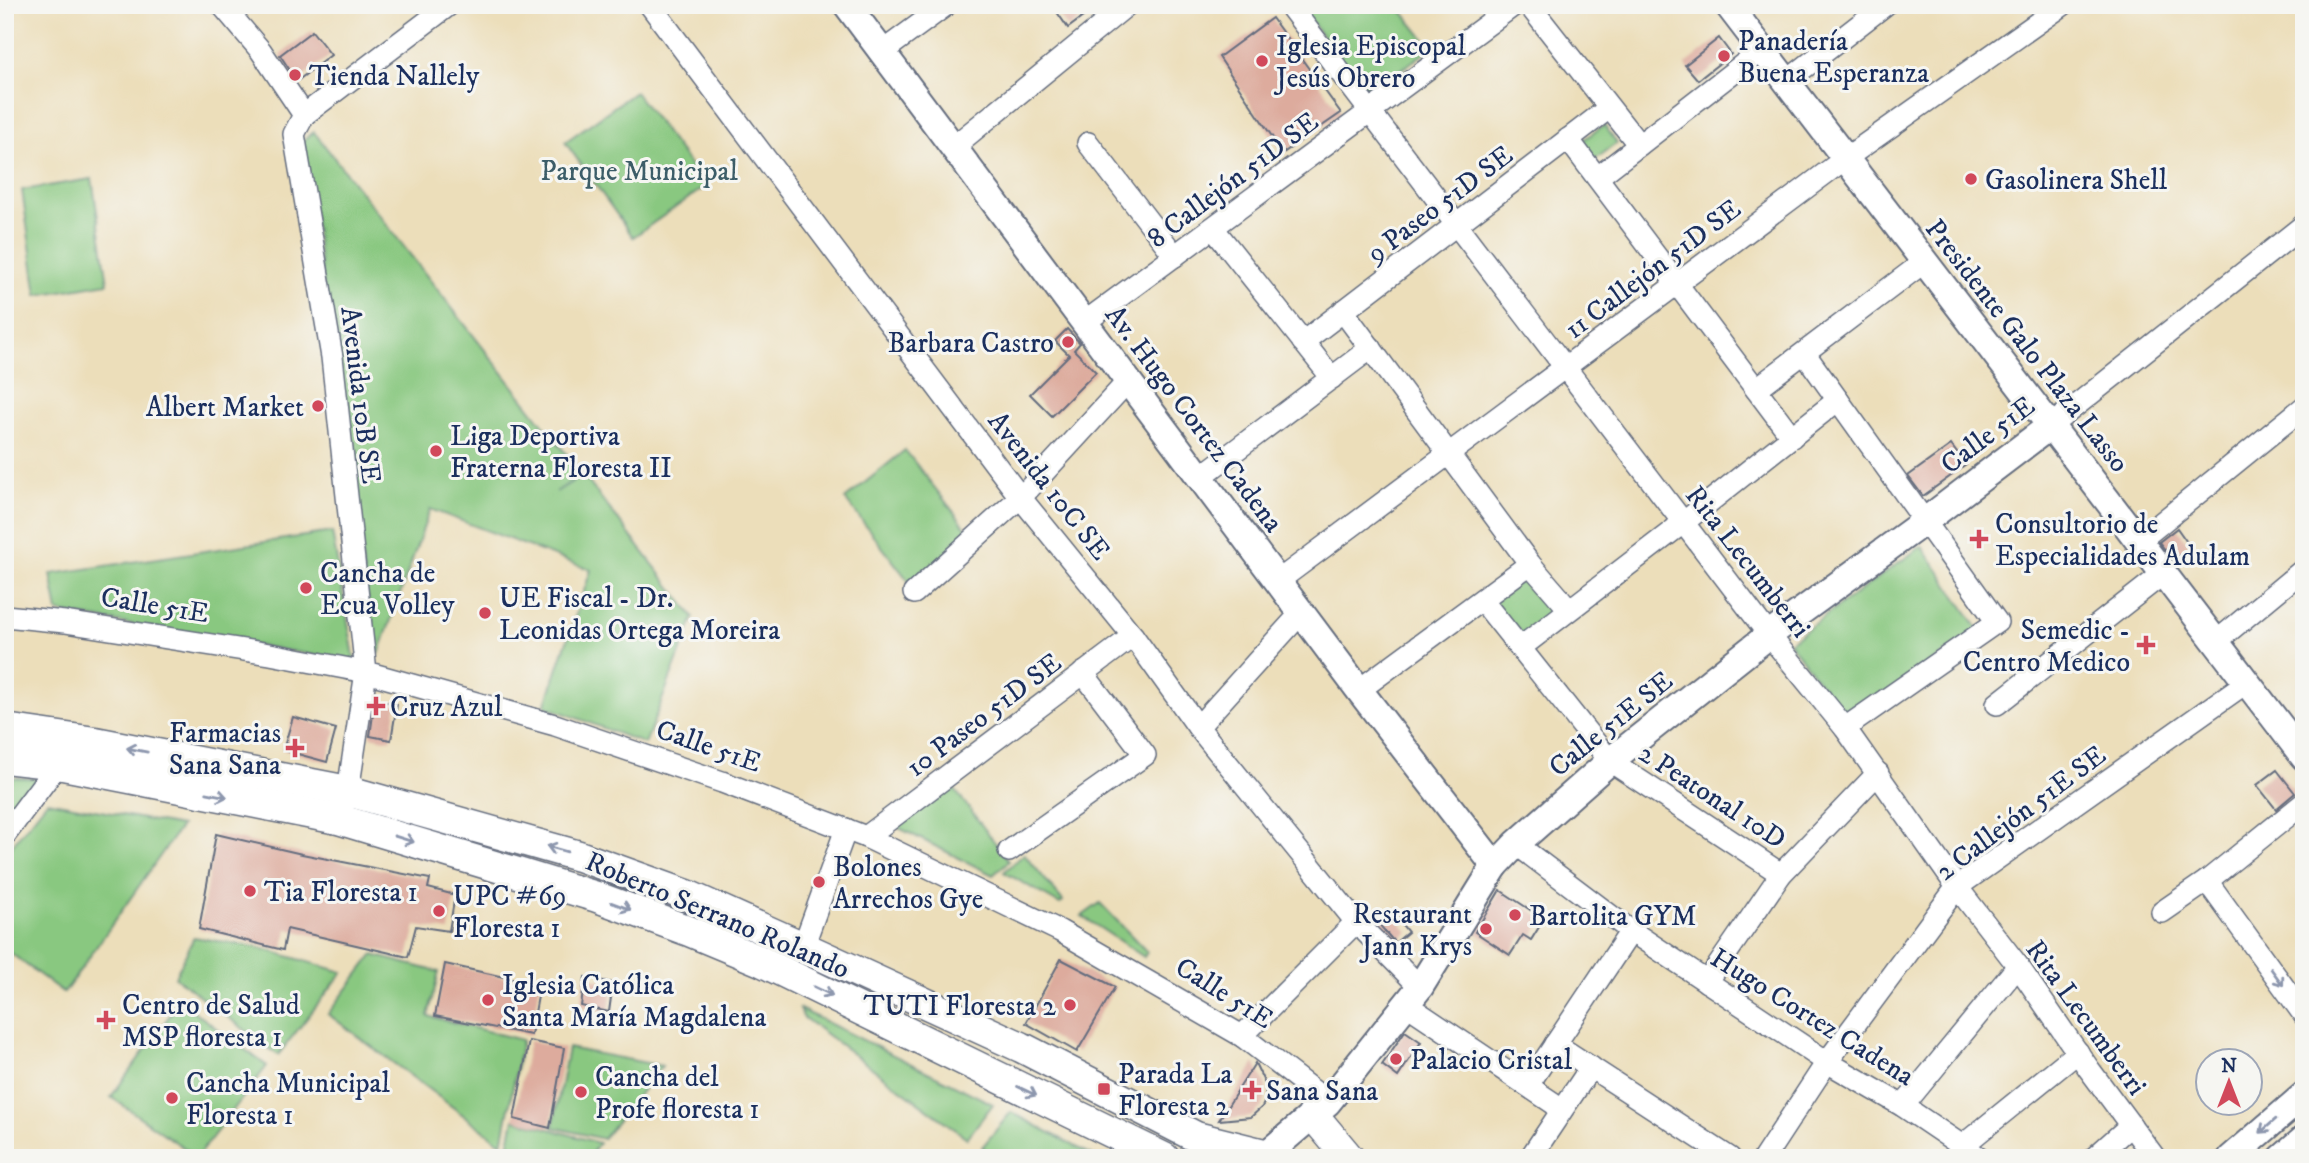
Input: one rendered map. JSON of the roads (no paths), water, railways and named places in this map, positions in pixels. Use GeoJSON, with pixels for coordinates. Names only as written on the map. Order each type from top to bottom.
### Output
{"type":"FeatureCollection","features":[{"type":"Feature","properties":{"kind":"main road","name":"Roberto Serrano Rolando"},"geometry":{"type":"LineString","coordinates":[[5,729],[95,742],[348,791],[579,856],[687,895],[803,947],[1021,1047],[1196,1137],[1268,1157]]}},
{"type":"Feature","properties":{"kind":"main road","name":"Roberto Serrano Rolando"},"geometry":{"type":"LineString","coordinates":[[5,758],[58,764],[338,819],[597,897],[761,961],[1164,1158]]}},
{"type":"Feature","properties":{"kind":"main road"},"geometry":{"type":"LineString","coordinates":[[1321,1109],[1349,1158]]}},
{"type":"Feature","properties":{"kind":"street"},"geometry":{"type":"LineString","coordinates":[[222,5],[261,51],[304,115],[449,5]]}},
{"type":"Feature","properties":{"kind":"street","name":"Avenida 10C SE"},"geometry":{"type":"LineString","coordinates":[[651,5],[1020,496],[1133,636],[1198,727],[1413,996],[1562,1109]]}},
{"type":"Feature","properties":{"kind":"street","name":"Av. Hugo Cortez Cadena"},"geometry":{"type":"LineString","coordinates":[[847,5],[1199,478],[1495,866]]}},
{"type":"Feature","properties":{"kind":"street"},"geometry":{"type":"LineString","coordinates":[[882,52],[946,5]]}},
{"type":"Feature","properties":{"kind":"street","name":"Rita Lecumberri"},"geometry":{"type":"LineString","coordinates":[[1289,5],[1769,635],[1845,728],[1957,887],[2018,966],[2155,1158]]}},
{"type":"Feature","properties":{"kind":"street","name":"8 Callejón 51D SE"},"geometry":{"type":"LineString","coordinates":[[1085,323],[1514,5]]}},
{"type":"Feature","properties":{"kind":"street"},"geometry":{"type":"LineString","coordinates":[[1529,5],[1639,145]]}},
{"type":"Feature","properties":{"kind":"street","name":"Presidente Galo Plaza Lasso"},"geometry":{"type":"LineString","coordinates":[[1728,5],[2304,757]]}},
{"type":"Feature","properties":{"kind":"street"},"geometry":{"type":"LineString","coordinates":[[1787,81],[1885,5]]}},
{"type":"Feature","properties":{"kind":"street","name":"11 Callejón 51D SE"},"geometry":{"type":"LineString","coordinates":[[1278,581],[1846,158],[2063,5]]}},
{"type":"Feature","properties":{"kind":"street"},"geometry":{"type":"LineString","coordinates":[[952,148],[1117,8]]}},
{"type":"Feature","properties":{"kind":"street"},"geometry":{"type":"LineString","coordinates":[[1598,177],[1763,49]]}},
{"type":"Feature","properties":{"kind":"street","name":"9 Paseo 51D SE"},"geometry":{"type":"LineString","coordinates":[[1303,342],[1609,108]]}},
{"type":"Feature","properties":{"kind":"street","name":"Avenida 10B SE"},"geometry":{"type":"LineString","coordinates":[[304,115],[294,134],[332,357],[366,672],[348,791],[338,819]]}},
{"type":"Feature","properties":{"kind":"street"},"geometry":{"type":"LineString","coordinates":[[1568,139],[1792,437]]}},
{"type":"Feature","properties":{"kind":"street"},"geometry":{"type":"LineString","coordinates":[[1088,143],[1175,257]]}},
{"type":"Feature","properties":{"kind":"street"},"geometry":{"type":"LineString","coordinates":[[1213,228],[1332,378]]}},
{"type":"Feature","properties":{"kind":"street","name":"Calle 51E"},"geometry":{"type":"LineString","coordinates":[[1769,635],[1925,522],[2301,233]]}},
{"type":"Feature","properties":{"kind":"street"},"geometry":{"type":"LineString","coordinates":[[1756,389],[1924,262]]}},
{"type":"Feature","properties":{"kind":"street"},"geometry":{"type":"LineString","coordinates":[[1343,311],[1530,564],[1569,609]]}},
{"type":"Feature","properties":{"kind":"street"},"geometry":{"type":"LineString","coordinates":[[1199,478],[1371,348]]}},
{"type":"Feature","properties":{"kind":"street"},"geometry":{"type":"LineString","coordinates":[[1805,354],[1997,622],[1845,728]]}},
{"type":"Feature","properties":{"kind":"street"},"geometry":{"type":"LineString","coordinates":[[914,593],[1020,496],[1128,381]]}},
{"type":"Feature","properties":{"kind":"street"},"geometry":{"type":"LineString","coordinates":[[1520,648],[1838,400]]}},
{"type":"Feature","properties":{"kind":"street"},"geometry":{"type":"LineString","coordinates":[[2139,541],[2304,407]]}},
{"type":"Feature","properties":{"kind":"street"},"geometry":{"type":"LineString","coordinates":[[1359,690],[1530,564]]}},
{"type":"Feature","properties":{"kind":"street"},"geometry":{"type":"LineString","coordinates":[[2217,641],[2304,569]]}},
{"type":"Feature","properties":{"kind":"street"},"geometry":{"type":"LineString","coordinates":[[1997,704],[2164,573]]}},
{"type":"Feature","properties":{"kind":"street","name":"2 Peatonal 10D"},"geometry":{"type":"LineString","coordinates":[[1482,600],[1610,761],[1781,874]]}},
{"type":"Feature","properties":{"kind":"street"},"geometry":{"type":"LineString","coordinates":[[1198,727],[1301,612]]}},
{"type":"Feature","properties":{"kind":"street","name":"Calle 51E"},"geometry":{"type":"LineString","coordinates":[[5,616],[65,622],[366,672],[555,725],[722,782],[866,837],[1060,931],[1242,1036],[1321,1109]]}},
{"type":"Feature","properties":{"kind":"street","name":"Calle 51E SE"},"geometry":{"type":"LineString","coordinates":[[1268,1157],[1321,1109],[1413,996],[1495,866],[1516,844],[1610,761],[1769,635]]}},
{"type":"Feature","properties":{"kind":"street","name":"10 Paseo 51D SE"},"geometry":{"type":"LineString","coordinates":[[866,837],[1133,636]]}},
{"type":"Feature","properties":{"kind":"street"},"geometry":{"type":"LineString","coordinates":[[1009,851],[1145,755],[1083,673]]}},
{"type":"Feature","properties":{"kind":"street","name":"2 Callejón 51E SE"},"geometry":{"type":"LineString","coordinates":[[1764,1158],[1827,1062],[1957,887],[2248,682]]}},
{"type":"Feature","properties":{"kind":"street"},"geometry":{"type":"LineString","coordinates":[[5,835],[58,764]]}},
{"type":"Feature","properties":{"kind":"street"},"geometry":{"type":"LineString","coordinates":[[1707,982],[1781,874],[1878,773]]}},
{"type":"Feature","properties":{"kind":"street"},"geometry":{"type":"LineString","coordinates":[[2162,912],[2207,881],[2304,803]]}},
{"type":"Feature","properties":{"kind":"street"},"geometry":{"type":"LineString","coordinates":[[803,947],[846,829]]}},
{"type":"Feature","properties":{"kind":"street","name":"Hugo Cortez Cadena"},"geometry":{"type":"LineString","coordinates":[[1516,844],[1631,931],[1827,1062],[1903,1106],[1980,1158]]}},
{"type":"Feature","properties":{"kind":"street"},"geometry":{"type":"LineString","coordinates":[[2207,881],[2304,1015]]}},
{"type":"Feature","properties":{"kind":"street"},"geometry":{"type":"LineString","coordinates":[[1242,1036],[1356,922]]}},
{"type":"Feature","properties":{"kind":"street"},"geometry":{"type":"LineString","coordinates":[[1528,1084],[1631,931]]}},
{"type":"Feature","properties":{"kind":"street"},"geometry":{"type":"LineString","coordinates":[[1903,1106],[2018,966]]}},
{"type":"Feature","properties":{"kind":"street"},"geometry":{"type":"LineString","coordinates":[[1555,1044],[1591,1067],[1701,1150],[1730,1158]]}},
{"type":"Feature","properties":{"kind":"street"},"geometry":{"type":"LineString","coordinates":[[1962,1146],[2078,1052]]}},
{"type":"Feature","properties":{"kind":"street"},"geometry":{"type":"LineString","coordinates":[[1530,1158],[1591,1067]]}},
{"type":"Feature","properties":{"kind":"street"},"geometry":{"type":"LineString","coordinates":[[2231,1158],[2304,1095]]}},
{"type":"Feature","properties":{"kind":"street"},"geometry":{"type":"LineString","coordinates":[[2094,1158],[2131,1125]]}},
{"type":"Feature","properties":{"kind":"street"},"geometry":{"type":"LineString","coordinates":[[2283,1158],[2304,1139]]}},
{"type":"Feature","properties":{"kind":"place","name":"Panadería Buena Esperanza"},"geometry":{"type":"Point","coordinates":[1724,56]}},
{"type":"Feature","properties":{"kind":"place","name":"Iglesia Episcopal Jesús Obrero"},"geometry":{"type":"Point","coordinates":[1262,61]}},
{"type":"Feature","properties":{"kind":"place","name":"Tienda Nallely"},"geometry":{"type":"Point","coordinates":[295,75]}},
{"type":"Feature","properties":{"kind":"place","name":"Gasolinera Shell"},"geometry":{"type":"Point","coordinates":[1971,179]}},
{"type":"Feature","properties":{"kind":"place","name":"Barbara Castro"},"geometry":{"type":"Point","coordinates":[1068,342]}},
{"type":"Feature","properties":{"kind":"place","name":"Albert Market"},"geometry":{"type":"Point","coordinates":[318,406]}},
{"type":"Feature","properties":{"kind":"place","name":"Liga Deportiva Fraterna Floresta II"},"geometry":{"type":"Point","coordinates":[436,451]}},
{"type":"Feature","properties":{"kind":"place","name":"Consultorio de Especialidades Adulam"},"geometry":{"type":"Point","coordinates":[1979,539]}},
{"type":"Feature","properties":{"kind":"place","name":"Cancha de Ecua Volley"},"geometry":{"type":"Point","coordinates":[306,588]}},
{"type":"Feature","properties":{"kind":"place","name":"UE Fiscal - Dr. Leonidas Ortega Moreira"},"geometry":{"type":"Point","coordinates":[485,613]}},
{"type":"Feature","properties":{"kind":"place","name":"Semedic - Centro Medico"},"geometry":{"type":"Point","coordinates":[2146,645]}},
{"type":"Feature","properties":{"kind":"place","name":"Cruz Azul"},"geometry":{"type":"Point","coordinates":[376,706]}},
{"type":"Feature","properties":{"kind":"place","name":"Farmacias Sana Sana"},"geometry":{"type":"Point","coordinates":[295,748]}},
{"type":"Feature","properties":{"kind":"place","name":"Bolones Arrechos Gye"},"geometry":{"type":"Point","coordinates":[819,882]}},
{"type":"Feature","properties":{"kind":"place","name":"Tia Floresta 1"},"geometry":{"type":"Point","coordinates":[250,891]}},
{"type":"Feature","properties":{"kind":"place","name":"UPC #69 Floresta 1"},"geometry":{"type":"Point","coordinates":[439,911]}},
{"type":"Feature","properties":{"kind":"place","name":"Bartolita GYM"},"geometry":{"type":"Point","coordinates":[1515,915]}},
{"type":"Feature","properties":{"kind":"place","name":"Restaurant Jann Krys"},"geometry":{"type":"Point","coordinates":[1486,929]}},
{"type":"Feature","properties":{"kind":"place","name":"Iglesia Católica Santa María Magdalena"},"geometry":{"type":"Point","coordinates":[488,1000]}},
{"type":"Feature","properties":{"kind":"place","name":"TUTI Floresta 2"},"geometry":{"type":"Point","coordinates":[1070,1005]}},
{"type":"Feature","properties":{"kind":"place","name":"Centro de Salud MSP floresta 1"},"geometry":{"type":"Point","coordinates":[106,1020]}},
{"type":"Feature","properties":{"kind":"place","name":"Palacio Cristal"},"geometry":{"type":"Point","coordinates":[1396,1059]}},
{"type":"Feature","properties":{"kind":"place","name":"Parada La Floresta 2"},"geometry":{"type":"Point","coordinates":[1104,1089]}},
{"type":"Feature","properties":{"kind":"place","name":"Sana Sana"},"geometry":{"type":"Point","coordinates":[1252,1090]}},
{"type":"Feature","properties":{"kind":"place","name":"Cancha del Profe floresta 1"},"geometry":{"type":"Point","coordinates":[581,1092]}},
{"type":"Feature","properties":{"kind":"place","name":"Cancha Municipal Floresta 1"},"geometry":{"type":"Point","coordinates":[172,1098]}},
{"type":"Feature","properties":{"kind":"park label","name":"Parque Municipal"},"geometry":{"type":"Point","coordinates":[639,170]}}]}
